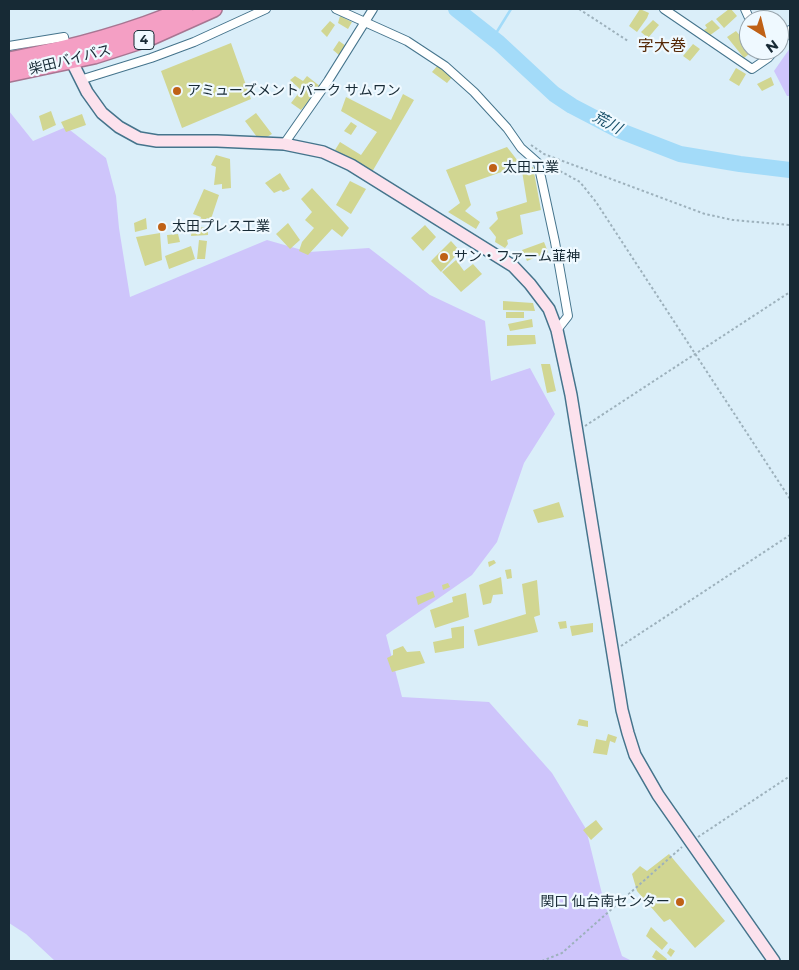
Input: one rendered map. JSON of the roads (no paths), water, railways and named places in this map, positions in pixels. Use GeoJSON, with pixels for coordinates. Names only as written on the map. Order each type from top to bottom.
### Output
{"type":"FeatureCollection","features":[{"type":"Feature","properties":{"kind":"highway","name":"柴田バイパス"},"geometry":{"type":"LineString","coordinates":[[9,60],[69,56],[185,9]]}},
{"type":"Feature","properties":{"kind":"highway","name":"柴田バイパス"},"geometry":{"type":"LineString","coordinates":[[9,74],[69,56],[147,39],[214,9]]}},
{"type":"Feature","properties":{"kind":"street"},"geometry":{"type":"LineString","coordinates":[[80,80],[151,58],[194,42],[266,9]]}},
{"type":"Feature","properties":{"kind":"street"},"geometry":{"type":"LineString","coordinates":[[336,9],[407,41],[445,66],[474,92],[507,128],[521,148],[538,163],[568,316],[557,330]]}},
{"type":"Feature","properties":{"kind":"street"},"geometry":{"type":"LineString","coordinates":[[284,144],[328,81],[373,9]]}},
{"type":"Feature","properties":{"kind":"street"},"geometry":{"type":"LineString","coordinates":[[669,10],[739,60]]}},
{"type":"Feature","properties":{"kind":"street"},"geometry":{"type":"LineString","coordinates":[[9,46],[64,37],[69,56],[80,80],[102,112],[119,127],[139,138],[157,142],[217,141],[284,144],[323,152],[351,165],[512,266],[530,284],[549,309],[557,330],[624,718],[636,755],[658,795],[774,961]]}},
{"type":"Feature","properties":{"kind":"street"},"geometry":{"type":"LineString","coordinates":[[739,60],[752,69],[765,60]]}},
{"type":"Feature","properties":{"kind":"waterway","name":"荒川"},"geometry":{"type":"LineString","coordinates":[[456,9],[499,43],[554,94],[572,106],[618,130],[680,154],[790,170]]}},
{"type":"Feature","properties":{"kind":"waterway"},"geometry":{"type":"LineString","coordinates":[[493,38],[511,9]]}},
{"type":"Feature","properties":{"kind":"place","name":"アミューズメントパーク サムワン"},"geometry":{"type":"Point","coordinates":[177,91]}},
{"type":"Feature","properties":{"kind":"place","name":"太田工業"},"geometry":{"type":"Point","coordinates":[493,168]}},
{"type":"Feature","properties":{"kind":"place","name":"太田プレス工業"},"geometry":{"type":"Point","coordinates":[162,227]}},
{"type":"Feature","properties":{"kind":"place","name":"サン・ファーム韮神"},"geometry":{"type":"Point","coordinates":[444,257]}},
{"type":"Feature","properties":{"kind":"place","name":"関口 仙台南センター"},"geometry":{"type":"Point","coordinates":[680,902]}},
{"type":"Feature","properties":{"kind":"district","name":"字大巻"},"geometry":{"type":"Point","coordinates":[662,46]}}]}
